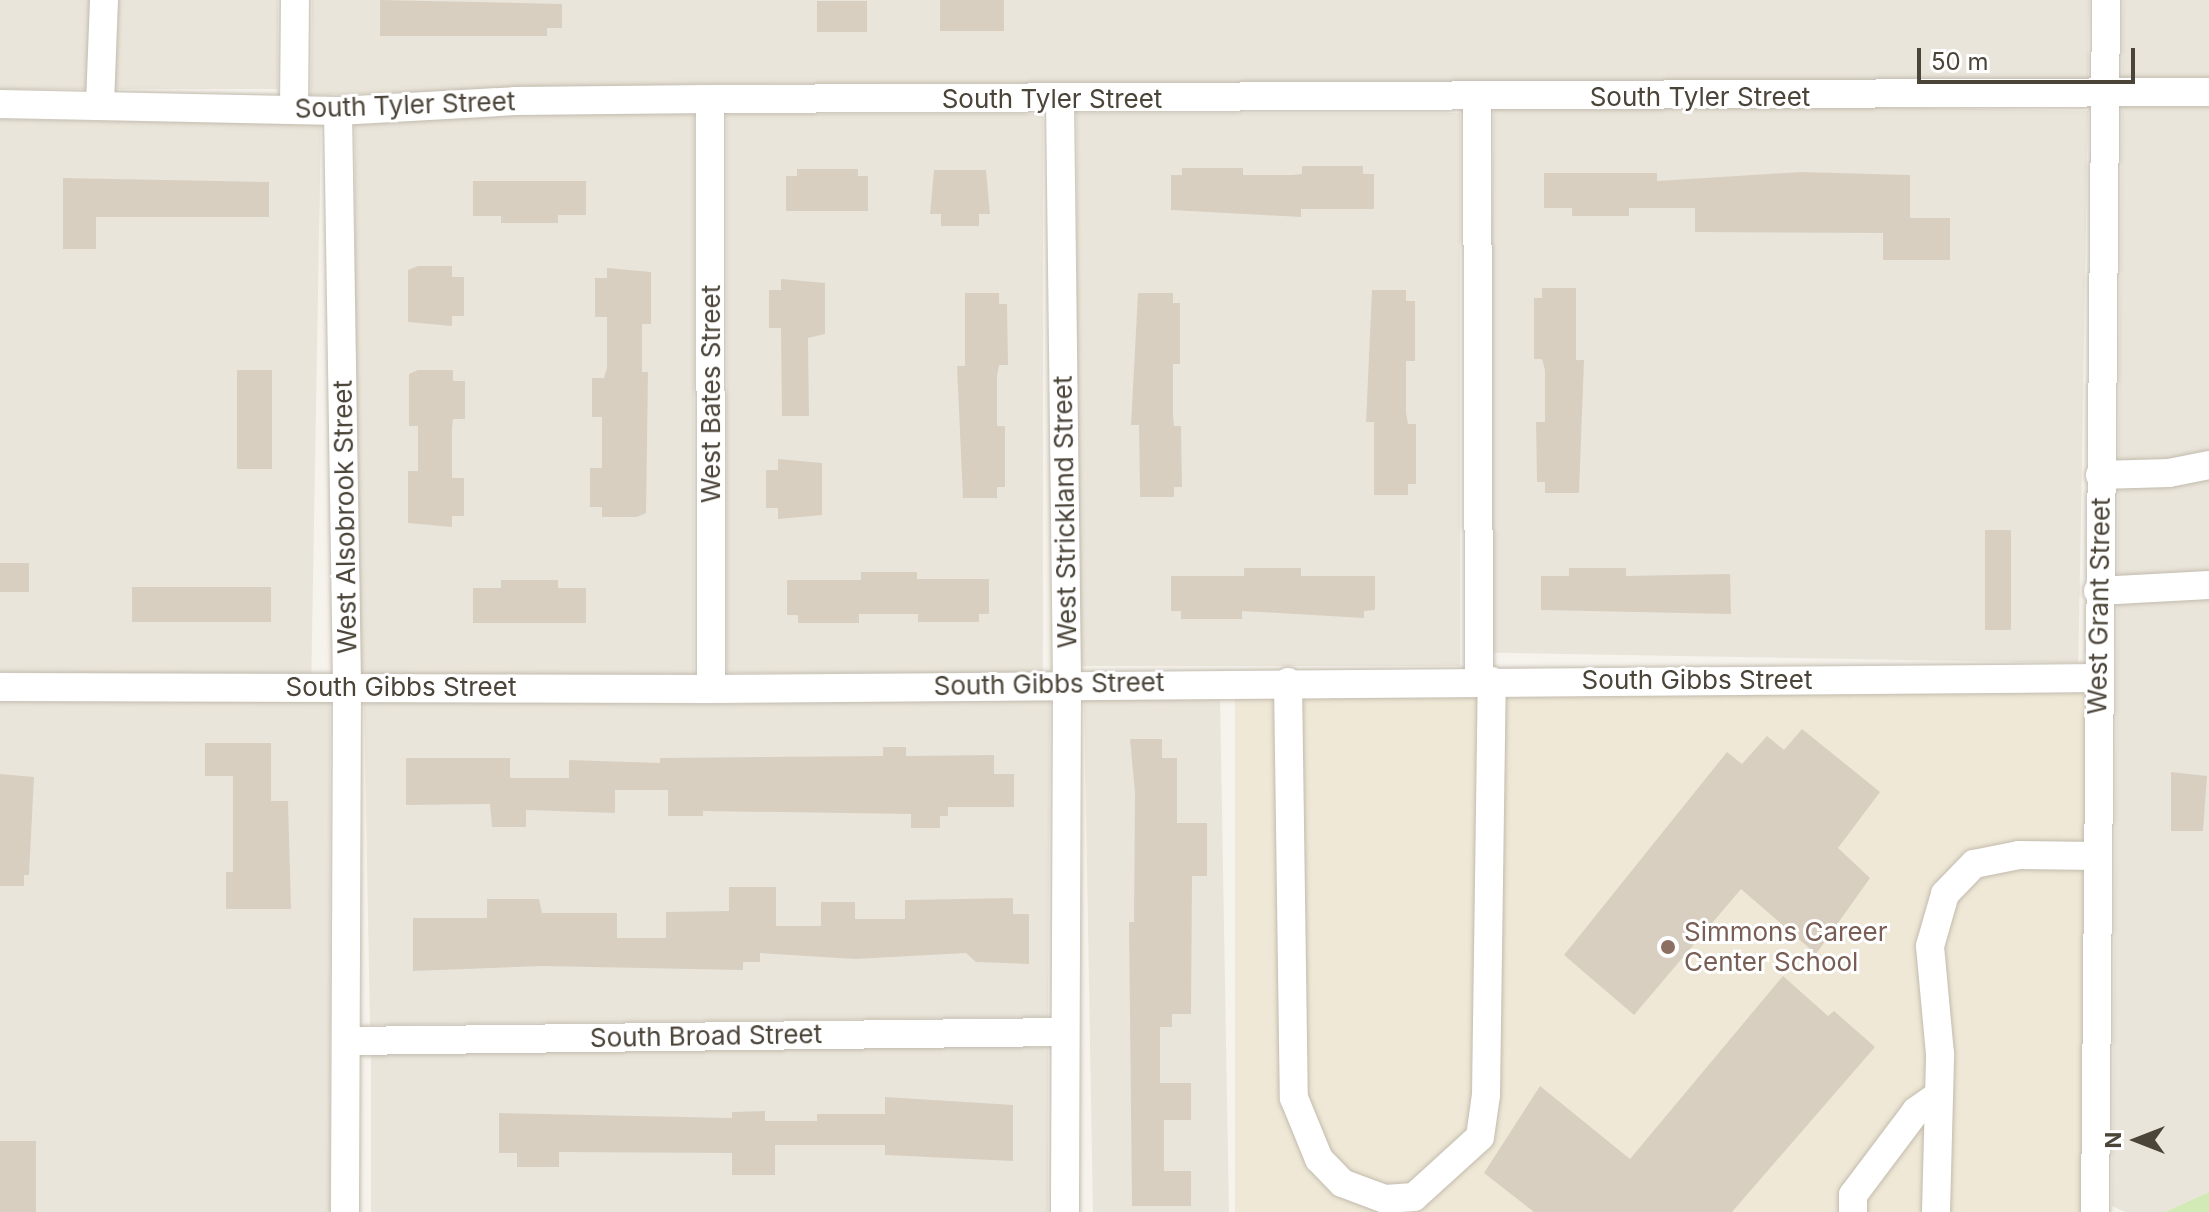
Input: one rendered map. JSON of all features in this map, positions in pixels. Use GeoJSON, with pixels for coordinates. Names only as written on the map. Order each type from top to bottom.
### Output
{"type":"FeatureCollection","features":[{"type":"Feature","properties":{"kind":"street"},"geometry":{"type":"LineString","coordinates":[[100,104],[104,0]]}},
{"type":"Feature","properties":{"kind":"street"},"geometry":{"type":"LineString","coordinates":[[294,110],[295,0]]}},
{"type":"Feature","properties":{"kind":"street","name":"West Grant Street"},"geometry":{"type":"LineString","coordinates":[[2095,1212],[2098,591],[2106,0]]}},
{"type":"Feature","properties":{"kind":"street","name":"South Tyler Street"},"geometry":{"type":"LineString","coordinates":[[0,104],[338,111],[515,101],[710,99],[2105,96],[2209,92]]}},
{"type":"Feature","properties":{"kind":"street"},"geometry":{"type":"LineString","coordinates":[[1288,682],[1294,1098],[1319,1159],[1342,1183],[1385,1199],[1414,1197],[1480,1137],[1486,1095],[1485,681],[1477,98]]}},
{"type":"Feature","properties":{"kind":"street","name":"West Bates Street"},"geometry":{"type":"LineString","coordinates":[[710,99],[711,689]]}},
{"type":"Feature","properties":{"kind":"street","name":"West Strickland Street"},"geometry":{"type":"LineString","coordinates":[[1060,100],[1067,683],[1065,1212]]}},
{"type":"Feature","properties":{"kind":"street","name":"West Alsobrook Street"},"geometry":{"type":"LineString","coordinates":[[338,111],[347,686],[345,1212]]}},
{"type":"Feature","properties":{"kind":"street"},"geometry":{"type":"LineString","coordinates":[[2100,475],[2169,473],[2209,465]]}},
{"type":"Feature","properties":{"kind":"street"},"geometry":{"type":"LineString","coordinates":[[2098,591],[2209,585]]}},
{"type":"Feature","properties":{"kind":"street","name":"South Gibbs Street"},"geometry":{"type":"LineString","coordinates":[[0,687],[711,689],[1067,683],[2098,678]]}},
{"type":"Feature","properties":{"kind":"street"},"geometry":{"type":"LineString","coordinates":[[1936,1212],[1939,1095],[1930,946],[1945,894],[1974,864],[2019,855],[2097,856]]}},
{"type":"Feature","properties":{"kind":"street","name":"South Broad Street"},"geometry":{"type":"LineString","coordinates":[[347,1041],[1065,1032]]}},
{"type":"Feature","properties":{"kind":"street"},"geometry":{"type":"LineString","coordinates":[[1853,1212],[1853,1195],[1916,1111],[1939,1095]]}},
{"type":"Feature","properties":{"kind":"shaded area"},"geometry":{"type":"Polygon","coordinates":[[[0,0],[278,0],[278,89],[0,89],[0,0]]]}},
{"type":"Feature","properties":{"kind":"shaded area"},"geometry":{"type":"Polygon","coordinates":[[[312,0],[2089,0],[2088,81],[694,84],[311,95],[312,0]]]}},
{"type":"Feature","properties":{"kind":"shaded area"},"geometry":{"type":"Polygon","coordinates":[[[2123,0],[2209,0],[2209,1192],[2165,1212],[2125,1212],[2112,1206],[2123,0]]]}},
{"type":"Feature","properties":{"kind":"shaded area"},"geometry":{"type":"Polygon","coordinates":[[[1494,101],[2088,111],[2078,663],[1484,653],[1494,101]]]}},
{"type":"Feature","properties":{"kind":"shaded area"},"geometry":{"type":"Polygon","coordinates":[[[1077,113],[1460,113],[1460,666],[1077,666],[1077,113]]]}},
{"type":"Feature","properties":{"kind":"shaded area"},"geometry":{"type":"Polygon","coordinates":[[[355,114],[694,114],[694,674],[355,674],[355,114]]]}},
{"type":"Feature","properties":{"kind":"shaded area"},"geometry":{"type":"Polygon","coordinates":[[[727,114],[1043,114],[1043,673],[727,673],[727,114]]]}},
{"type":"Feature","properties":{"kind":"shaded area"},"geometry":{"type":"Polygon","coordinates":[[[0,119],[321,125],[311,678],[0,672],[0,119]]]}},
{"type":"Feature","properties":{"kind":"shaded area","name":"Simmons Career Center School"},"geometry":{"type":"Polygon","coordinates":[[[1235,678],[2098,678],[2098,1212],[1235,1212],[1235,678]]]}},
{"type":"Feature","properties":{"kind":"shaded area"},"geometry":{"type":"Polygon","coordinates":[[[1220,697],[1229,1212],[1093,1212],[1084,699],[1220,697]]]}},
{"type":"Feature","properties":{"kind":"shaded area"},"geometry":{"type":"Polygon","coordinates":[[[1050,698],[1048,1017],[370,1025],[364,701],[728,704],[1050,698]]]}},
{"type":"Feature","properties":{"kind":"shaded area"},"geometry":{"type":"Polygon","coordinates":[[[0,701],[330,701],[330,1212],[0,1212],[0,701]]]}},
{"type":"Feature","properties":{"kind":"shaded area"},"geometry":{"type":"Polygon","coordinates":[[[371,1047],[1048,1047],[1048,1212],[371,1212],[371,1047]]]}},
{"type":"Feature","properties":{"kind":"green space"},"geometry":{"type":"Polygon","coordinates":[[[2209,1192],[2209,1212],[2165,1212],[2209,1192]]]}},
{"type":"Feature","properties":{"kind":"building"},"geometry":{"type":"Polygon","coordinates":[[[380,0],[562,4],[562,28],[547,28],[547,36],[380,36],[380,0]]]}},
{"type":"Feature","properties":{"kind":"building"},"geometry":{"type":"Polygon","coordinates":[[[940,0],[1004,0],[1004,31],[940,31],[940,0]]]}},
{"type":"Feature","properties":{"kind":"building"},"geometry":{"type":"Polygon","coordinates":[[[817,1],[867,1],[867,32],[817,32],[817,1]]]}},
{"type":"Feature","properties":{"kind":"building"},"geometry":{"type":"Polygon","coordinates":[[[1302,166],[1363,166],[1363,174],[1374,174],[1374,209],[1301,209],[1301,217],[1171,210],[1171,175],[1182,175],[1182,168],[1243,168],[1243,175],[1292,175],[1302,174],[1302,166]]]}},
{"type":"Feature","properties":{"kind":"building"},"geometry":{"type":"Polygon","coordinates":[[[797,169],[858,169],[858,176],[868,176],[868,211],[786,211],[786,176],[797,176],[797,169]]]}},
{"type":"Feature","properties":{"kind":"building"},"geometry":{"type":"Polygon","coordinates":[[[934,170],[986,170],[990,214],[979,214],[979,226],[941,226],[941,214],[930,214],[934,170]]]}},
{"type":"Feature","properties":{"kind":"building"},"geometry":{"type":"Polygon","coordinates":[[[1800,172],[1910,175],[1910,218],[1950,218],[1950,260],[1883,260],[1883,233],[1695,232],[1695,208],[1629,208],[1629,216],[1572,216],[1572,208],[1544,208],[1544,173],[1657,173],[1657,181],[1800,172]]]}},
{"type":"Feature","properties":{"kind":"building"},"geometry":{"type":"Polygon","coordinates":[[[63,178],[269,182],[269,217],[96,217],[96,249],[63,249],[63,178]]]}},
{"type":"Feature","properties":{"kind":"building"},"geometry":{"type":"Polygon","coordinates":[[[473,181],[586,181],[586,215],[558,215],[558,223],[501,223],[501,216],[473,216],[473,181]]]}},
{"type":"Feature","properties":{"kind":"building"},"geometry":{"type":"Polygon","coordinates":[[[418,266],[452,266],[452,277],[464,277],[464,316],[452,316],[452,326],[408,322],[408,270],[418,266]]]}},
{"type":"Feature","properties":{"kind":"building"},"geometry":{"type":"Polygon","coordinates":[[[607,268],[651,272],[651,324],[642,324],[642,372],[648,372],[646,513],[637,517],[602,517],[602,507],[590,507],[590,468],[602,468],[602,417],[592,417],[592,378],[604,378],[607,368],[607,317],[595,317],[595,278],[607,278],[607,268]]]}},
{"type":"Feature","properties":{"kind":"building"},"geometry":{"type":"Polygon","coordinates":[[[781,279],[825,283],[825,334],[808,338],[809,416],[782,416],[781,328],[769,328],[769,290],[781,290],[781,279]]]}},
{"type":"Feature","properties":{"kind":"building"},"geometry":{"type":"Polygon","coordinates":[[[1542,288],[1576,288],[1576,360],[1584,360],[1579,493],[1545,493],[1545,482],[1537,482],[1536,422],[1545,422],[1545,370],[1542,359],[1534,359],[1534,298],[1542,298],[1542,288]]]}},
{"type":"Feature","properties":{"kind":"building"},"geometry":{"type":"Polygon","coordinates":[[[1372,290],[1406,290],[1406,301],[1415,301],[1415,361],[1406,361],[1406,413],[1408,424],[1416,424],[1416,484],[1408,484],[1408,495],[1374,495],[1374,422],[1366,422],[1372,290]]]}},
{"type":"Feature","properties":{"kind":"building"},"geometry":{"type":"Polygon","coordinates":[[[965,293],[999,293],[999,304],[1007,304],[1008,365],[999,365],[997,376],[997,426],[1005,426],[1005,487],[997,487],[997,498],[963,498],[957,366],[965,366],[965,293]]]}},
{"type":"Feature","properties":{"kind":"building"},"geometry":{"type":"Polygon","coordinates":[[[1138,293],[1173,293],[1173,303],[1180,303],[1180,364],[1173,364],[1173,415],[1174,426],[1181,426],[1182,487],[1174,487],[1174,497],[1140,497],[1139,425],[1131,425],[1138,293]]]}},
{"type":"Feature","properties":{"kind":"building"},"geometry":{"type":"Polygon","coordinates":[[[237,370],[272,370],[272,469],[237,469],[237,370]]]}},
{"type":"Feature","properties":{"kind":"building"},"geometry":{"type":"Polygon","coordinates":[[[418,370],[453,370],[453,381],[465,381],[465,419],[453,419],[452,430],[452,478],[464,478],[464,516],[452,516],[452,527],[408,523],[408,471],[418,471],[418,426],[409,426],[409,374],[418,370]]]}},
{"type":"Feature","properties":{"kind":"building"},"geometry":{"type":"Polygon","coordinates":[[[778,459],[822,463],[822,515],[778,519],[778,508],[766,508],[766,470],[778,470],[778,459]]]}},
{"type":"Feature","properties":{"kind":"building"},"geometry":{"type":"Polygon","coordinates":[[[1985,530],[2011,530],[2011,630],[1985,630],[1985,530]]]}},
{"type":"Feature","properties":{"kind":"building"},"geometry":{"type":"Polygon","coordinates":[[[0,563],[29,563],[29,592],[0,592],[0,563]]]}},
{"type":"Feature","properties":{"kind":"building"},"geometry":{"type":"Polygon","coordinates":[[[1244,568],[1301,568],[1301,576],[1375,576],[1375,610],[1364,611],[1364,618],[1242,611],[1242,619],[1181,619],[1181,611],[1171,611],[1171,576],[1244,576],[1244,568]]]}},
{"type":"Feature","properties":{"kind":"building"},"geometry":{"type":"Polygon","coordinates":[[[1569,568],[1626,568],[1626,576],[1730,574],[1731,614],[1541,610],[1541,576],[1569,576],[1569,568]]]}},
{"type":"Feature","properties":{"kind":"building"},"geometry":{"type":"Polygon","coordinates":[[[861,572],[917,572],[917,579],[989,579],[989,614],[979,614],[979,622],[918,622],[918,614],[859,614],[859,623],[798,623],[798,615],[787,615],[787,580],[861,580],[861,572]]]}},
{"type":"Feature","properties":{"kind":"building"},"geometry":{"type":"Polygon","coordinates":[[[501,580],[558,580],[558,588],[586,588],[586,623],[473,623],[473,588],[501,588],[501,580]]]}},
{"type":"Feature","properties":{"kind":"building"},"geometry":{"type":"Polygon","coordinates":[[[132,587],[271,587],[271,622],[132,622],[132,587]]]}},
{"type":"Feature","properties":{"kind":"building"},"geometry":{"type":"Polygon","coordinates":[[[1802,729],[1880,792],[1838,848],[1870,878],[1816,954],[1741,889],[1634,1015],[1564,955],[1727,752],[1742,764],[1767,736],[1784,750],[1802,729]]]}},
{"type":"Feature","properties":{"kind":"building"},"geometry":{"type":"Polygon","coordinates":[[[1130,739],[1162,739],[1162,758],[1177,758],[1177,823],[1207,823],[1207,876],[1192,876],[1191,1014],[1172,1014],[1172,1027],[1160,1027],[1160,1083],[1191,1083],[1191,1120],[1164,1120],[1164,1171],[1191,1171],[1191,1206],[1132,1206],[1129,922],[1134,922],[1135,792],[1130,739]]]}},
{"type":"Feature","properties":{"kind":"building"},"geometry":{"type":"Polygon","coordinates":[[[205,743],[271,743],[271,801],[288,801],[291,909],[226,909],[226,872],[233,872],[233,776],[205,776],[205,743]]]}},
{"type":"Feature","properties":{"kind":"building"},"geometry":{"type":"Polygon","coordinates":[[[883,747],[906,747],[906,756],[994,755],[994,774],[1014,774],[1014,807],[948,807],[948,816],[940,816],[940,828],[911,828],[911,814],[703,811],[703,816],[668,816],[668,790],[615,790],[615,813],[526,810],[526,827],[492,827],[490,804],[406,805],[406,758],[510,758],[510,778],[569,778],[569,760],[660,763],[660,758],[883,756],[883,747]]]}},
{"type":"Feature","properties":{"kind":"building"},"geometry":{"type":"Polygon","coordinates":[[[2171,772],[2207,776],[2203,831],[2171,831],[2171,772]]]}},
{"type":"Feature","properties":{"kind":"building"},"geometry":{"type":"Polygon","coordinates":[[[0,774],[34,777],[29,875],[24,875],[24,886],[0,886],[0,774]]]}},
{"type":"Feature","properties":{"kind":"building"},"geometry":{"type":"Polygon","coordinates":[[[729,887],[776,887],[776,926],[821,926],[821,902],[855,902],[855,919],[905,919],[905,900],[1013,898],[1013,914],[1029,914],[1029,964],[976,962],[966,953],[855,959],[760,953],[760,962],[743,962],[743,970],[542,966],[413,971],[413,918],[487,918],[487,899],[539,899],[542,913],[617,913],[617,938],[666,938],[666,912],[729,911],[729,887]]]}},
{"type":"Feature","properties":{"kind":"building"},"geometry":{"type":"Polygon","coordinates":[[[1783,976],[1828,1016],[1834,1011],[1875,1047],[1732,1212],[1534,1212],[1484,1173],[1540,1086],[1630,1159],[1783,976]]]}},
{"type":"Feature","properties":{"kind":"building"},"geometry":{"type":"Polygon","coordinates":[[[885,1097],[1013,1105],[1013,1161],[885,1155],[885,1145],[775,1145],[775,1175],[732,1175],[732,1153],[559,1152],[559,1167],[517,1167],[517,1153],[499,1153],[499,1113],[732,1118],[732,1112],[765,1111],[765,1121],[817,1121],[817,1114],[885,1114],[885,1097]]]}},
{"type":"Feature","properties":{"kind":"building"},"geometry":{"type":"Polygon","coordinates":[[[0,1141],[36,1141],[36,1212],[0,1212],[0,1141]]]}},
{"type":"Feature","properties":{"kind":"place","name":"Simmons Career Center School"},"geometry":{"type":"Point","coordinates":[1668,947]}}]}
